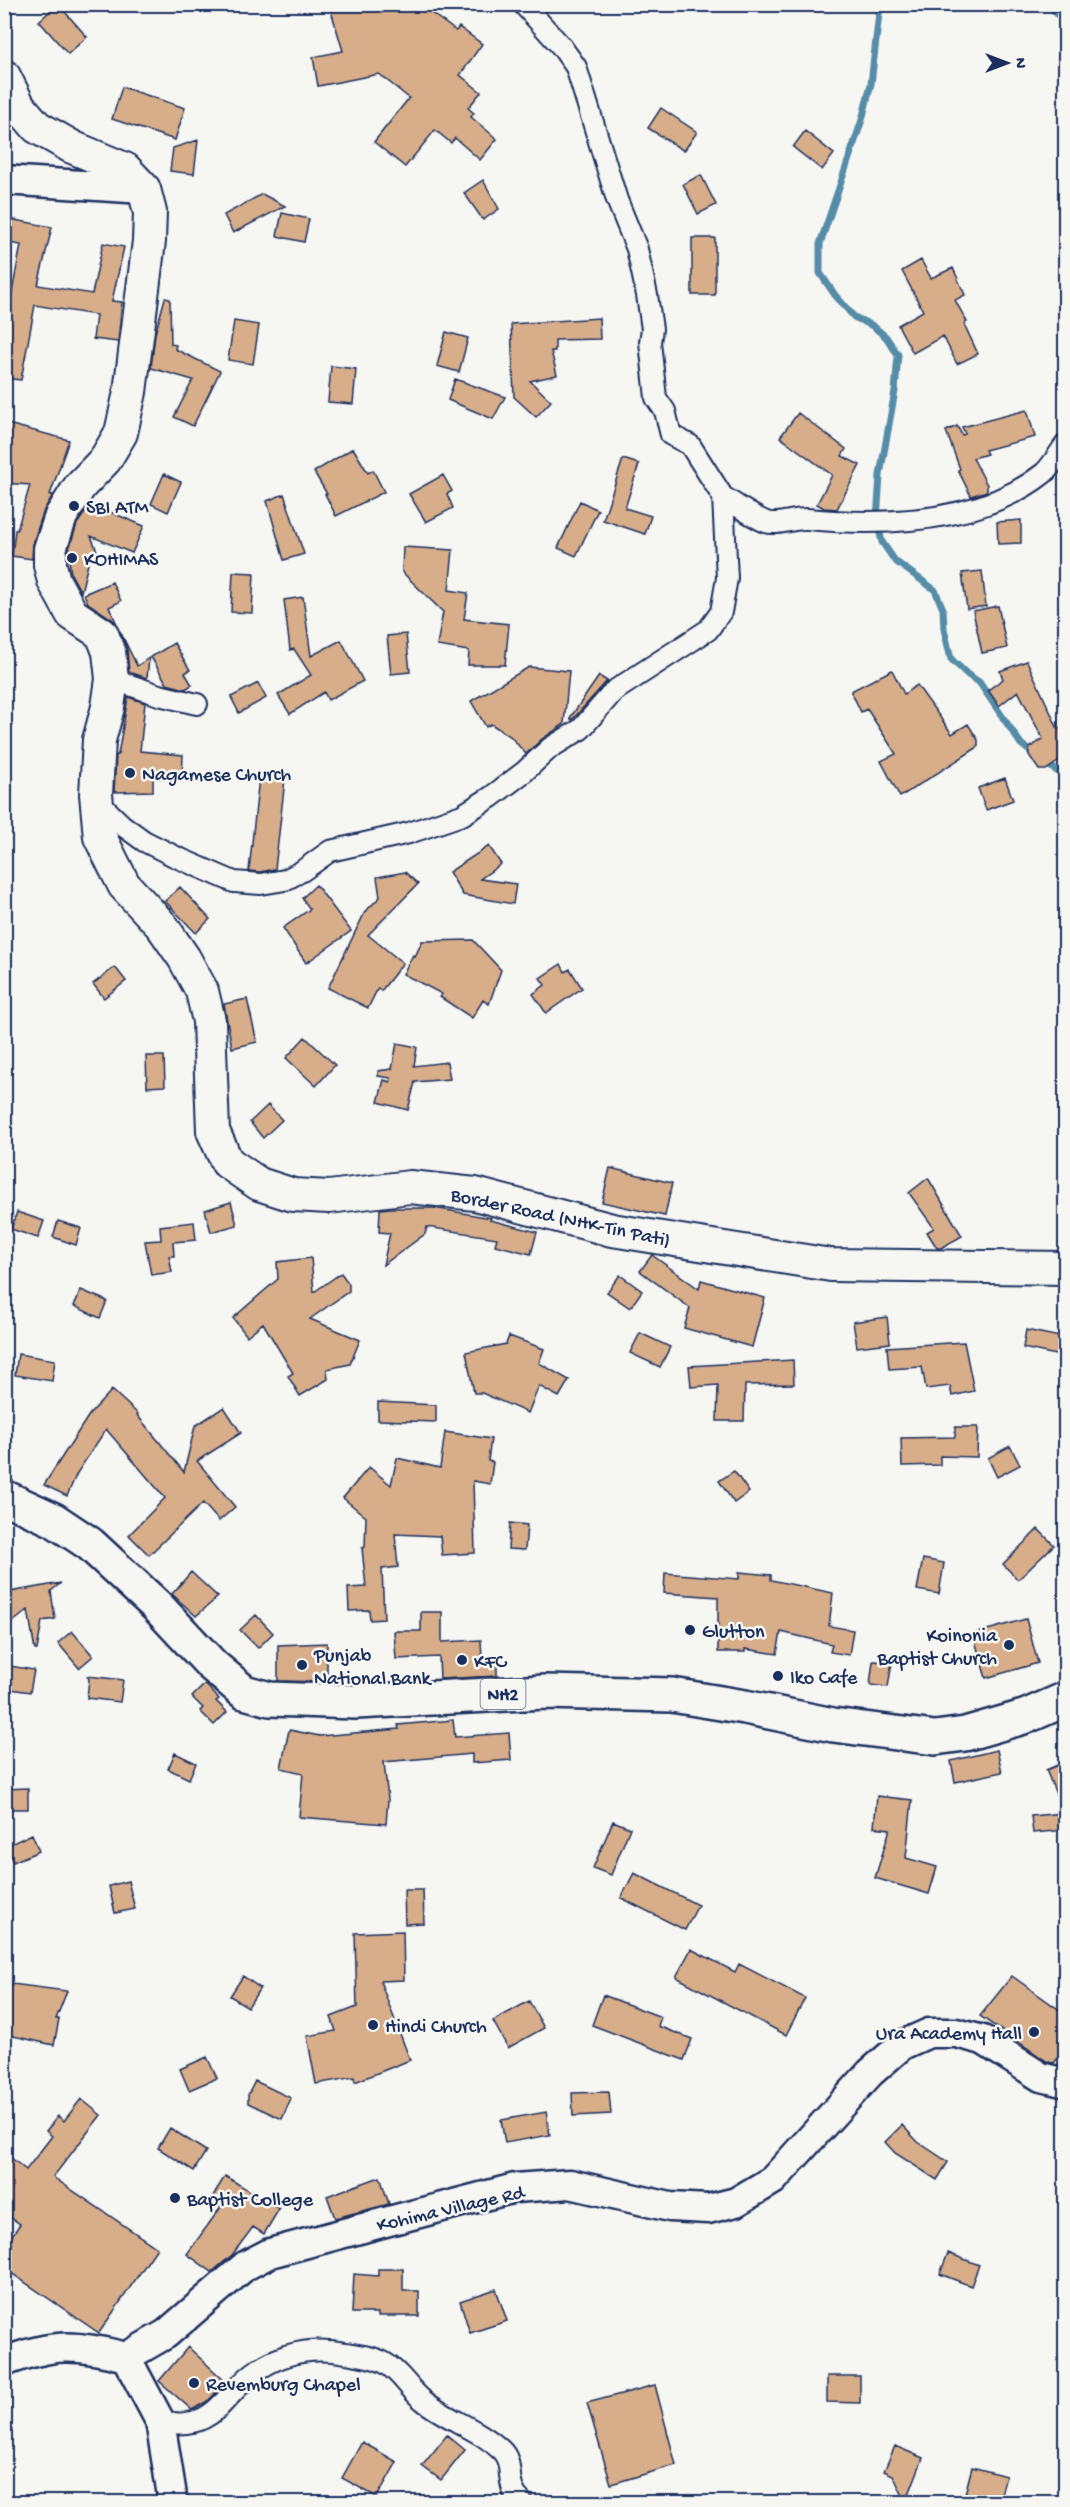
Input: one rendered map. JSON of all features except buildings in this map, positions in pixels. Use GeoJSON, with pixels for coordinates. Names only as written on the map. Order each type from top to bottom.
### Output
{"type":"FeatureCollection","features":[{"type":"Feature","properties":{"kind":"highway","name":"NH2"},"geometry":{"type":"LineString","coordinates":[[4,1497],[54,1520],[90,1544],[158,1607],[212,1665],[244,1692],[270,1700],[356,1702],[545,1692],[672,1695],[833,1725],[934,1738],[965,1734],[1027,1716],[1065,1699]]}},
{"type":"Feature","properties":{"kind":"main road"},"geometry":{"type":"LineString","coordinates":[[4,76],[19,106],[37,126],[72,147],[125,169],[144,189]]}},
{"type":"Feature","properties":{"kind":"main road"},"geometry":{"type":"LineString","coordinates":[[4,180],[144,189]]}},
{"type":"Feature","properties":{"kind":"main road","name":"Border Road (NHK-Tin Pati)"},"geometry":{"type":"LineString","coordinates":[[144,189],[150,212],[149,241],[129,392],[121,433],[105,460],[80,486],[66,509],[50,549],[54,581],[72,614],[102,634],[109,652],[112,680],[99,740],[97,801],[100,837],[124,885],[162,926],[184,958],[202,991],[209,1021],[213,1131],[226,1162],[259,1184],[293,1195],[329,1197],[410,1187],[476,1194],[612,1230],[831,1264],[1065,1268]]}},
{"type":"Feature","properties":{"kind":"main road","name":"Kohima Village Rd"},"geometry":{"type":"LineString","coordinates":[[126,2357],[166,2334],[245,2266],[270,2253],[515,2188],[570,2184],[670,2207],[708,2209],[736,2202],[773,2180],[870,2073],[902,2045],[928,2033],[956,2033],[983,2040],[1041,2077],[1065,2082]]}},
{"type":"Feature","properties":{"kind":"main road"},"geometry":{"type":"LineString","coordinates":[[4,2362],[50,2347],[103,2351],[126,2357],[160,2421],[173,2502]]}},
{"type":"Feature","properties":{"kind":"street"},"geometry":{"type":"LineString","coordinates":[[524,4],[576,67],[617,200],[637,249],[652,329],[650,342],[656,398],[665,411],[671,435],[690,445],[723,497],[768,523],[800,519],[862,522],[915,521],[975,507],[1010,494],[1045,472],[1065,444]]}},
{"type":"Feature","properties":{"kind":"street"},"geometry":{"type":"LineString","coordinates":[[97,801],[122,825],[144,841],[234,882],[261,884],[285,880],[330,851],[409,833],[462,815],[524,772],[550,748],[581,729],[614,691],[708,630],[721,612],[727,578],[724,562],[723,497]]}},
{"type":"Feature","properties":{"kind":"street"},"geometry":{"type":"LineString","coordinates":[[112,680],[197,704]]}},
{"type":"Feature","properties":{"kind":"street"},"geometry":{"type":"LineString","coordinates":[[160,2421],[177,2425],[210,2415],[257,2370],[278,2359],[308,2350],[337,2351],[363,2356],[382,2362],[398,2372],[423,2401],[468,2426],[503,2451],[509,2467],[509,2482],[513,2495],[522,2502]]}},
{"type":"Feature","properties":{"kind":"waterway"},"geometry":{"type":"LineString","coordinates":[[882,4],[871,84],[862,120],[820,244],[820,273],[854,317],[873,326],[886,337],[898,355],[895,391],[880,475],[877,520],[882,542],[895,561],[935,590],[943,609],[944,629],[951,659],[979,682],[1021,744],[1036,756]]}},
{"type":"Feature","properties":{"kind":"waterway"},"geometry":{"type":"LineString","coordinates":[[1048,4],[1066,24]]}},
{"type":"Feature","properties":{"kind":"waterway"},"geometry":{"type":"LineString","coordinates":[[1045,763],[1066,777]]}},
{"type":"Feature","properties":{"kind":"place","name":"SBI ATM"},"geometry":{"type":"Point","coordinates":[74,506]}},
{"type":"Feature","properties":{"kind":"place","name":"KOHIMAS"},"geometry":{"type":"Point","coordinates":[72,558]}},
{"type":"Feature","properties":{"kind":"place","name":"Nagamese Church"},"geometry":{"type":"Point","coordinates":[130,773]}},
{"type":"Feature","properties":{"kind":"place","name":"Glutton"},"geometry":{"type":"Point","coordinates":[690,1630]}},
{"type":"Feature","properties":{"kind":"place","name":"Koinonia Baptist Church"},"geometry":{"type":"Point","coordinates":[1009,1645]}},
{"type":"Feature","properties":{"kind":"place","name":"KFC"},"geometry":{"type":"Point","coordinates":[462,1660]}},
{"type":"Feature","properties":{"kind":"place","name":"Punjab National Bank"},"geometry":{"type":"Point","coordinates":[302,1665]}},
{"type":"Feature","properties":{"kind":"place","name":"Iko Cafe"},"geometry":{"type":"Point","coordinates":[778,1676]}},
{"type":"Feature","properties":{"kind":"place","name":"Hindi Church"},"geometry":{"type":"Point","coordinates":[373,2025]}},
{"type":"Feature","properties":{"kind":"place","name":"Ura Academy Hall"},"geometry":{"type":"Point","coordinates":[1034,2032]}},
{"type":"Feature","properties":{"kind":"place","name":"Baptist College"},"geometry":{"type":"Point","coordinates":[175,2198]}},
{"type":"Feature","properties":{"kind":"place","name":"Revemburg Chapel"},"geometry":{"type":"Point","coordinates":[194,2383]}}]}
